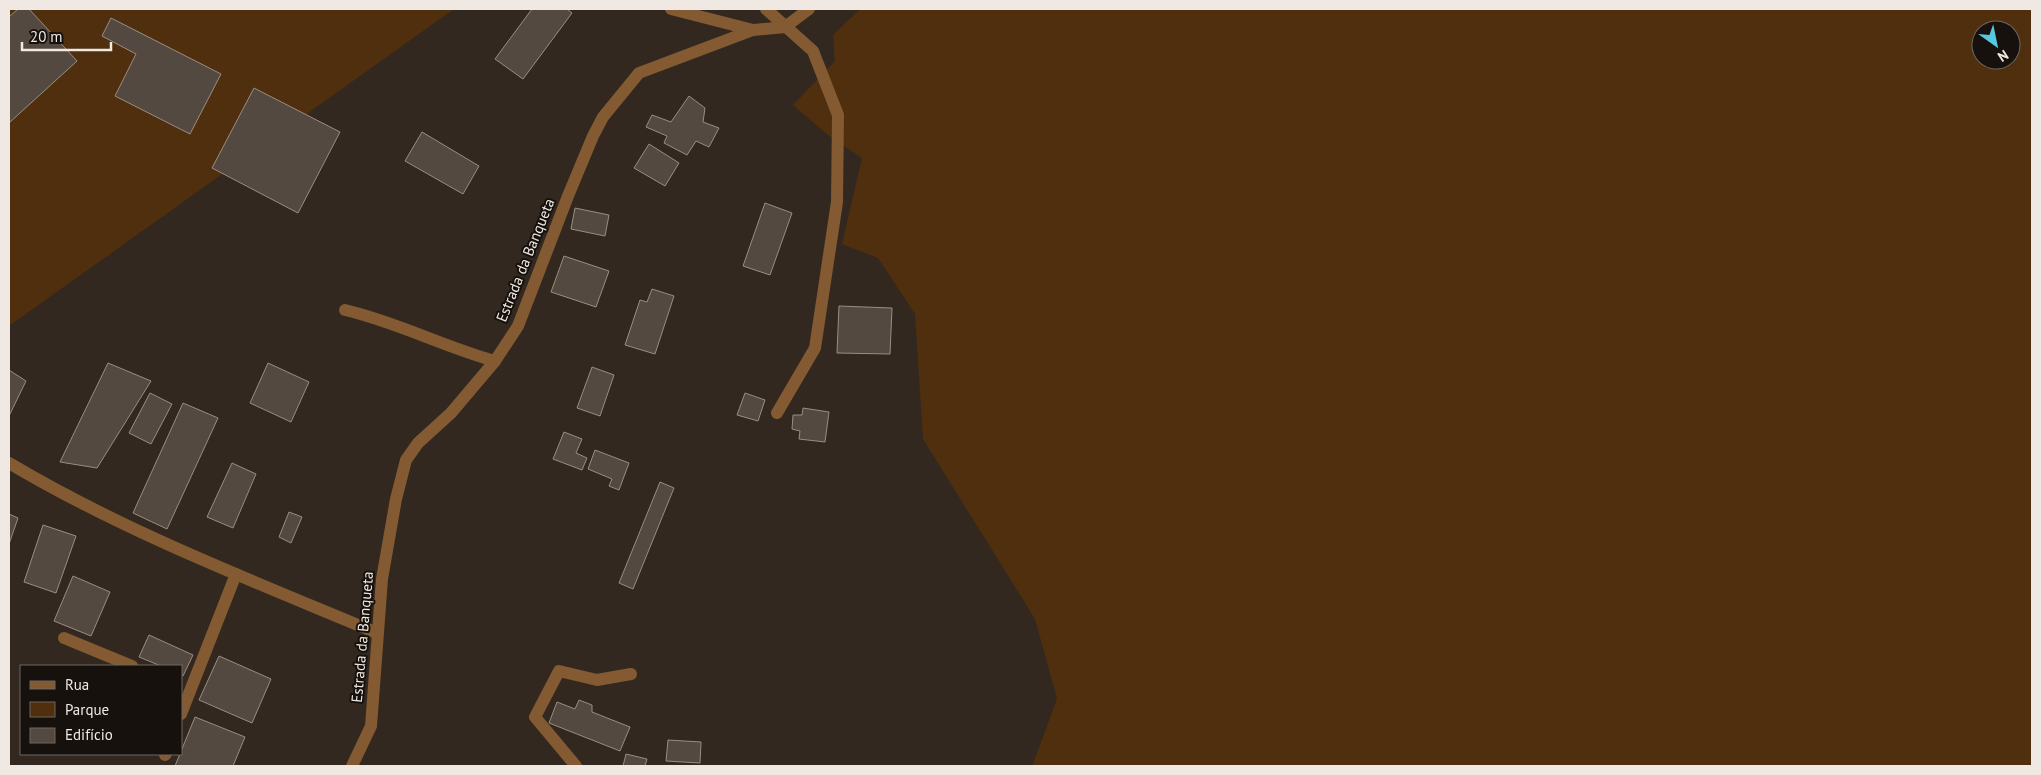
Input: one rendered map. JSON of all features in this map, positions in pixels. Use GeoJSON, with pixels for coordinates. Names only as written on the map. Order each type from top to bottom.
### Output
{"type":"FeatureCollection","features":[{"type":"Feature","properties":{"kind":"street"},"geometry":{"type":"LineString","coordinates":[[671,9],[753,30]]}},
{"type":"Feature","properties":{"kind":"street"},"geometry":{"type":"LineString","coordinates":[[766,9],[813,51],[838,115],[836,202],[815,348],[776,413]]}},
{"type":"Feature","properties":{"kind":"street","name":"Estrada da Banqueta"},"geometry":{"type":"LineString","coordinates":[[352,766],[371,726],[382,579],[396,499],[406,460],[418,443],[451,413],[495,362],[518,326],[568,196],[603,117],[639,73],[753,30],[786,26],[810,9]]}},
{"type":"Feature","properties":{"kind":"street"},"geometry":{"type":"LineString","coordinates":[[345,310],[365,315],[495,362]]}},
{"type":"Feature","properties":{"kind":"street"},"geometry":{"type":"LineString","coordinates":[[9,463],[51,488],[169,546],[377,634]]}},
{"type":"Feature","properties":{"kind":"street"},"geometry":{"type":"LineString","coordinates":[[182,709],[186,689],[236,574]]}},
{"type":"Feature","properties":{"kind":"street"},"geometry":{"type":"LineString","coordinates":[[64,638],[130,665]]}},
{"type":"Feature","properties":{"kind":"street"},"geometry":{"type":"LineString","coordinates":[[576,766],[535,717],[559,671],[597,680],[631,674]]}},
{"type":"Feature","properties":{"kind":"street"},"geometry":{"type":"LineString","coordinates":[[356,766],[359,751]]}},
{"type":"Feature","properties":{"kind":"green space"},"geometry":{"type":"Polygon","coordinates":[[[9,9],[454,9],[9,326],[9,9]]]}},
{"type":"Feature","properties":{"kind":"green space"},"geometry":{"type":"Polygon","coordinates":[[[860,9],[2032,9],[2032,766],[1032,766],[1057,699],[1035,619],[923,439],[915,314],[878,258],[842,244],[862,158],[829,136],[793,105],[835,61],[833,35],[860,9]]]}},
{"type":"Feature","properties":{"kind":"building"},"geometry":{"type":"Polygon","coordinates":[[[18,9],[29,9],[77,61],[9,123],[9,17],[18,9]]]}},
{"type":"Feature","properties":{"kind":"building"},"geometry":{"type":"Polygon","coordinates":[[[532,9],[567,9],[572,13],[523,79],[495,59],[532,9]]]}},
{"type":"Feature","properties":{"kind":"building"},"geometry":{"type":"Polygon","coordinates":[[[111,18],[221,74],[190,134],[115,96],[136,54],[102,36],[111,18]]]}},
{"type":"Feature","properties":{"kind":"building"},"geometry":{"type":"Polygon","coordinates":[[[254,88],[340,132],[298,213],[212,168],[254,88]]]}},
{"type":"Feature","properties":{"kind":"building"},"geometry":{"type":"Polygon","coordinates":[[[689,96],[705,108],[703,122],[719,128],[709,147],[696,141],[687,155],[664,143],[667,136],[646,127],[652,115],[671,122],[689,96]]]}},
{"type":"Feature","properties":{"kind":"building"},"geometry":{"type":"Polygon","coordinates":[[[422,132],[479,166],[463,194],[405,161],[422,132]]]}},
{"type":"Feature","properties":{"kind":"building"},"geometry":{"type":"Polygon","coordinates":[[[649,144],[679,163],[665,186],[634,168],[649,144]]]}},
{"type":"Feature","properties":{"kind":"building"},"geometry":{"type":"Polygon","coordinates":[[[765,203],[792,213],[770,275],[743,266],[765,203]]]}},
{"type":"Feature","properties":{"kind":"building"},"geometry":{"type":"Polygon","coordinates":[[[575,208],[609,215],[605,236],[571,229],[575,208]]]}},
{"type":"Feature","properties":{"kind":"building"},"geometry":{"type":"Polygon","coordinates":[[[564,256],[609,271],[596,307],[551,292],[564,256]]]}},
{"type":"Feature","properties":{"kind":"building"},"geometry":{"type":"Polygon","coordinates":[[[652,289],[674,296],[655,354],[625,345],[640,300],[647,302],[652,289]]]}},
{"type":"Feature","properties":{"kind":"building"},"geometry":{"type":"Polygon","coordinates":[[[839,306],[892,308],[890,354],[837,353],[839,306]]]}},
{"type":"Feature","properties":{"kind":"building"},"geometry":{"type":"Polygon","coordinates":[[[108,363],[151,381],[97,468],[60,462],[108,363]]]}},
{"type":"Feature","properties":{"kind":"building"},"geometry":{"type":"Polygon","coordinates":[[[268,363],[309,382],[291,422],[250,403],[268,363]]]}},
{"type":"Feature","properties":{"kind":"building"},"geometry":{"type":"Polygon","coordinates":[[[592,367],[614,375],[600,416],[577,408],[592,367]]]}},
{"type":"Feature","properties":{"kind":"building"},"geometry":{"type":"Polygon","coordinates":[[[9,370],[26,381],[9,416],[9,370]]]}},
{"type":"Feature","properties":{"kind":"building"},"geometry":{"type":"Polygon","coordinates":[[[150,393],[172,404],[151,444],[129,433],[150,393]]]}},
{"type":"Feature","properties":{"kind":"building"},"geometry":{"type":"Polygon","coordinates":[[[745,393],[765,400],[758,421],[737,415],[745,393]]]}},
{"type":"Feature","properties":{"kind":"building"},"geometry":{"type":"Polygon","coordinates":[[[183,403],[218,418],[167,529],[133,513],[183,403]]]}},
{"type":"Feature","properties":{"kind":"building"},"geometry":{"type":"Polygon","coordinates":[[[803,408],[829,412],[825,442],[799,439],[800,431],[792,429],[793,415],[802,415],[803,408]]]}},
{"type":"Feature","properties":{"kind":"building"},"geometry":{"type":"Polygon","coordinates":[[[564,432],[582,439],[576,453],[587,458],[582,470],[553,459],[564,432]]]}},
{"type":"Feature","properties":{"kind":"building"},"geometry":{"type":"Polygon","coordinates":[[[595,450],[629,463],[619,490],[609,486],[612,479],[588,469],[595,450]]]}},
{"type":"Feature","properties":{"kind":"building"},"geometry":{"type":"Polygon","coordinates":[[[232,463],[256,474],[233,528],[207,517],[232,463]]]}},
{"type":"Feature","properties":{"kind":"building"},"geometry":{"type":"Polygon","coordinates":[[[660,482],[674,488],[633,589],[619,583],[660,482]]]}},
{"type":"Feature","properties":{"kind":"building"},"geometry":{"type":"Polygon","coordinates":[[[289,512],[302,517],[291,543],[279,537],[289,512]]]}},
{"type":"Feature","properties":{"kind":"building"},"geometry":{"type":"Polygon","coordinates":[[[9,514],[18,518],[9,544],[9,514]]]}},
{"type":"Feature","properties":{"kind":"building"},"geometry":{"type":"Polygon","coordinates":[[[43,525],[76,536],[56,593],[24,582],[43,525]]]}},
{"type":"Feature","properties":{"kind":"building"},"geometry":{"type":"Polygon","coordinates":[[[73,576],[110,592],[91,636],[54,621],[73,576]]]}},
{"type":"Feature","properties":{"kind":"building"},"geometry":{"type":"Polygon","coordinates":[[[149,635],[193,655],[183,676],[182,665],[159,665],[139,657],[149,635]]]}},
{"type":"Feature","properties":{"kind":"building"},"geometry":{"type":"Polygon","coordinates":[[[219,656],[271,679],[252,723],[199,700],[219,656]]]}},
{"type":"Feature","properties":{"kind":"building"},"geometry":{"type":"Polygon","coordinates":[[[579,700],[592,705],[592,712],[630,727],[620,751],[549,723],[557,702],[575,709],[579,700]]]}},
{"type":"Feature","properties":{"kind":"building"},"geometry":{"type":"Polygon","coordinates":[[[195,717],[245,737],[233,766],[175,766],[179,755],[182,755],[182,749],[195,717]]]}},
{"type":"Feature","properties":{"kind":"building"},"geometry":{"type":"Polygon","coordinates":[[[668,740],[701,742],[700,763],[666,761],[668,740]]]}},
{"type":"Feature","properties":{"kind":"building"},"geometry":{"type":"Polygon","coordinates":[[[626,754],[647,759],[645,766],[623,766],[626,754]]]}}]}
